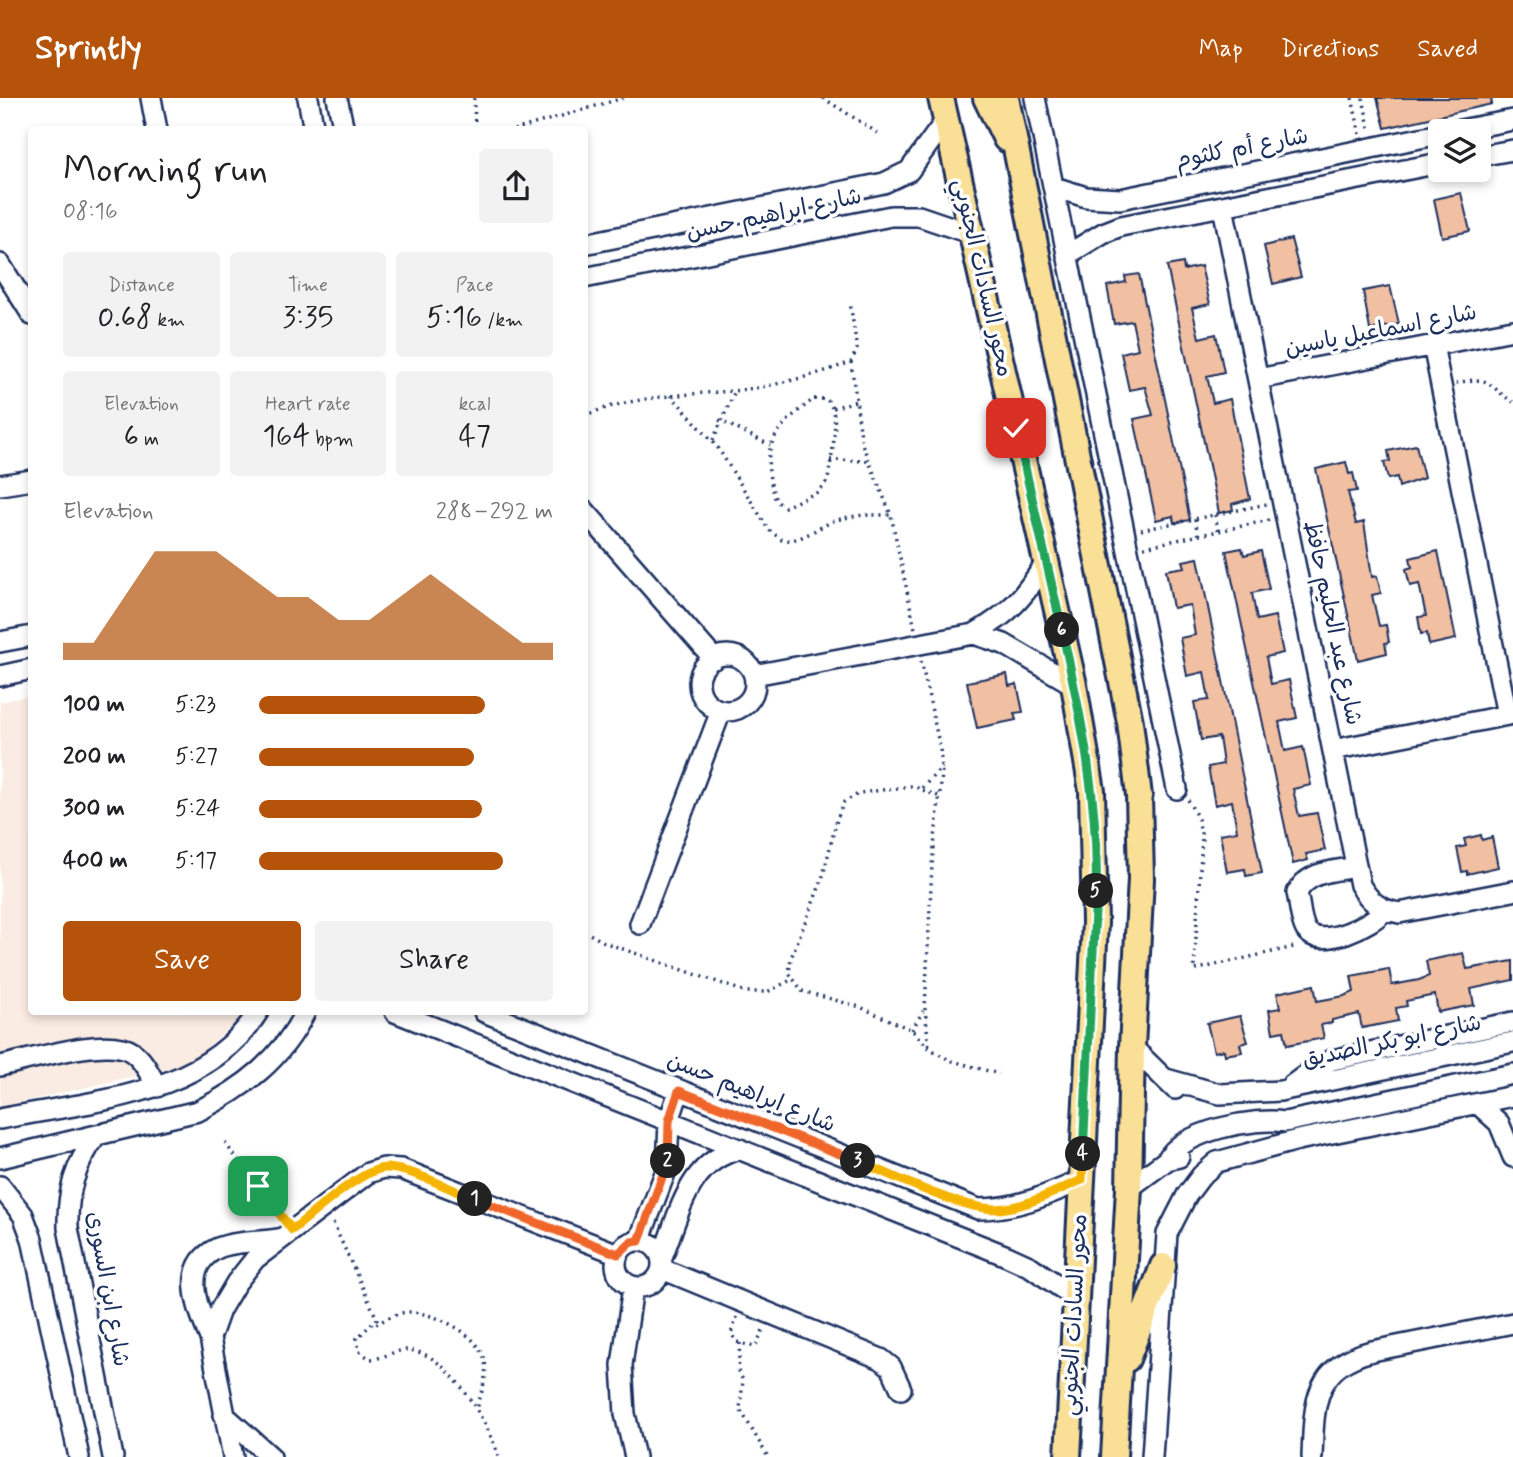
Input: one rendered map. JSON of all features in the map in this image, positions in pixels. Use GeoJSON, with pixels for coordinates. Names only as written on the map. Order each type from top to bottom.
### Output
{"type":"FeatureCollection","features":[{"type":"Feature","properties":{"kind":"main road"},"geometry":{"type":"LineString","coordinates":[[986,98],[1019,161]]}},
{"type":"Feature","properties":{"kind":"main road","name":"محور السادات الجنوبي"},"geometry":{"type":"LineString","coordinates":[[1006,98],[1135,759],[1141,879],[1132,1047],[1129,1188],[1114,1457]]}},
{"type":"Feature","properties":{"kind":"main road","name":"محور السادات الجنوبي"},"geometry":{"type":"LineString","coordinates":[[946,105],[972,234],[1074,685],[1092,791],[1096,879],[1068,1457]]}},
{"type":"Feature","properties":{"kind":"main road"},"geometry":{"type":"LineString","coordinates":[[1119,1383],[1163,1266]]}},
{"type":"Feature","properties":{"kind":"street"},"geometry":{"type":"LineString","coordinates":[[151,98],[156,126]]}},
{"type":"Feature","properties":{"kind":"street"},"geometry":{"type":"LineString","coordinates":[[308,98],[313,126]]}},
{"type":"Feature","properties":{"kind":"street"},"geometry":{"type":"LineString","coordinates":[[337,98],[343,126]]}},
{"type":"Feature","properties":{"kind":"street"},"geometry":{"type":"LineString","coordinates":[[1035,98],[1177,789]]}},
{"type":"Feature","properties":{"kind":"street","name":"شارع ابراهيم حسن"},"geometry":{"type":"LineString","coordinates":[[588,243],[884,183],[909,171],[946,105]]}},
{"type":"Feature","properties":{"kind":"street"},"geometry":{"type":"LineString","coordinates":[[1491,124],[1513,120]]}},
{"type":"Feature","properties":{"kind":"street","name":"شارع أم كلثوم"},"geometry":{"type":"LineString","coordinates":[[1054,187],[1086,197],[1120,199],[1428,136]]}},
{"type":"Feature","properties":{"kind":"street"},"geometry":{"type":"LineString","coordinates":[[1410,140],[1416,168]]}},
{"type":"Feature","properties":{"kind":"street"},"geometry":{"type":"LineString","coordinates":[[1491,154],[1513,150]]}},
{"type":"Feature","properties":{"kind":"street"},"geometry":{"type":"LineString","coordinates":[[1067,255],[1103,233],[1121,226],[1428,166]]}},
{"type":"Feature","properties":{"kind":"street","name":"شارع عبد الحليم حافظ"},"geometry":{"type":"LineString","coordinates":[[1223,207],[1360,885],[1369,900],[1385,911]]}},
{"type":"Feature","properties":{"kind":"street","name":"شارع ابراهيم حسن"},"geometry":{"type":"LineString","coordinates":[[588,277],[891,216],[919,216],[972,234]]}},
{"type":"Feature","properties":{"kind":"street"},"geometry":{"type":"LineString","coordinates":[[0,264],[28,309]]}},
{"type":"Feature","properties":{"kind":"street","name":"شارع اسماعيل ياسين"},"geometry":{"type":"LineString","coordinates":[[1258,379],[1513,330]]}},
{"type":"Feature","properties":{"kind":"street"},"geometry":{"type":"LineString","coordinates":[[1334,750],[1510,715],[1433,345]]}},
{"type":"Feature","properties":{"kind":"street"},"geometry":{"type":"LineString","coordinates":[[0,485],[28,481]]}},
{"type":"Feature","properties":{"kind":"street"},"geometry":{"type":"LineString","coordinates":[[588,515],[714,659]]}},
{"type":"Feature","properties":{"kind":"street"},"geometry":{"type":"LineString","coordinates":[[754,675],[974,634],[1000,620],[1021,600],[1046,563]]}},
{"type":"Feature","properties":{"kind":"street"},"geometry":{"type":"LineString","coordinates":[[974,634],[1004,644],[1074,685]]}},
{"type":"Feature","properties":{"kind":"street"},"geometry":{"type":"LineString","coordinates":[[0,642],[28,637]]}},
{"type":"Feature","properties":{"kind":"street"},"geometry":{"type":"LineString","coordinates":[[722,656],[738,657],[751,668],[754,675],[755,685],[748,703],[740,709],[721,711],[712,707],[701,692],[702,673],[714,659],[722,656]]}},
{"type":"Feature","properties":{"kind":"street"},"geometry":{"type":"LineString","coordinates":[[0,676],[28,670]]}},
{"type":"Feature","properties":{"kind":"street"},"geometry":{"type":"LineString","coordinates":[[640,924],[721,711]]}},
{"type":"Feature","properties":{"kind":"street"},"geometry":{"type":"LineString","coordinates":[[1356,867],[1313,876],[1300,887],[1297,892],[1303,923],[1312,936],[1322,938],[1366,927],[1385,911],[1399,913],[1513,891]]}},
{"type":"Feature","properties":{"kind":"street"},"geometry":{"type":"LineString","coordinates":[[0,1119],[157,1087],[186,1075],[212,1059],[236,1040],[256,1015]]}},
{"type":"Feature","properties":{"kind":"street"},"geometry":{"type":"LineString","coordinates":[[0,1158],[166,1121],[198,1111],[229,1096],[256,1076],[279,1052],[303,1015]]}},
{"type":"Feature","properties":{"kind":"street"},"geometry":{"type":"LineString","coordinates":[[404,1015],[1007,1256],[1031,1267],[1076,1298]]}},
{"type":"Feature","properties":{"kind":"street","name":"شارع ابراهيم حسن"},"geometry":{"type":"LineString","coordinates":[[491,1015],[978,1209],[1004,1209],[1028,1203],[1082,1180]]}},
{"type":"Feature","properties":{"kind":"street"},"geometry":{"type":"LineString","coordinates":[[1297,1140],[1289,1121],[1284,1090],[1318,1066],[1332,1060],[1513,1022]]}},
{"type":"Feature","properties":{"kind":"street","name":"شارع ابو بكر الصديق"},"geometry":{"type":"LineString","coordinates":[[1132,1047],[1166,1079],[1220,1094],[1284,1090],[1513,1042]]}},
{"type":"Feature","properties":{"kind":"street"},"geometry":{"type":"LineString","coordinates":[[0,1066],[102,1045],[120,1045],[141,1059],[157,1087]]}},
{"type":"Feature","properties":{"kind":"street"},"geometry":{"type":"LineString","coordinates":[[1129,1188],[1167,1160],[1176,1147],[1203,1133],[1271,1119],[1289,1121],[1513,1074]]}},
{"type":"Feature","properties":{"kind":"street"},"geometry":{"type":"LineString","coordinates":[[1443,1089],[1448,1110]]}},
{"type":"Feature","properties":{"kind":"street"},"geometry":{"type":"LineString","coordinates":[[639,1241],[667,1168],[669,1121],[679,1091]]}},
{"type":"Feature","properties":{"kind":"street"},"geometry":{"type":"LineString","coordinates":[[1152,1457],[1167,1234],[1187,1195],[1202,1175],[1217,1162],[1297,1140],[1513,1096]]}},
{"type":"Feature","properties":{"kind":"street"},"geometry":{"type":"LineString","coordinates":[[1478,1104],[1499,1123],[1513,1157]]}},
{"type":"Feature","properties":{"kind":"street","name":"شارع ابن السورى"},"geometry":{"type":"LineString","coordinates":[[96,1136],[82,1156],[72,1179],[67,1203],[68,1228],[112,1450]]}},
{"type":"Feature","properties":{"kind":"street"},"geometry":{"type":"LineString","coordinates":[[740,1149],[723,1152],[708,1161],[694,1178],[662,1263],[659,1277],[648,1286],[633,1287],[618,1273],[618,1254],[631,1242],[649,1242],[662,1263],[770,1314],[881,1359],[898,1377],[901,1389]]}},
{"type":"Feature","properties":{"kind":"street"},"geometry":{"type":"LineString","coordinates":[[210,1338],[220,1310],[255,1259],[368,1173],[384,1168],[401,1170],[618,1254]]}},
{"type":"Feature","properties":{"kind":"street"},"geometry":{"type":"LineString","coordinates":[[0,1186],[23,1215],[32,1239],[78,1453],[112,1450]]}},
{"type":"Feature","properties":{"kind":"street"},"geometry":{"type":"LineString","coordinates":[[233,1457],[210,1338],[194,1295],[199,1267],[220,1247],[285,1234]]}},
{"type":"Feature","properties":{"kind":"street"},"geometry":{"type":"LineString","coordinates":[[633,1287],[622,1365],[625,1414],[635,1457]]}},
{"type":"Feature","properties":{"kind":"street"},"geometry":{"type":"LineString","coordinates":[[1312,1457],[1316,1399],[1324,1381],[1337,1366],[1362,1354],[1513,1323]]}},
{"type":"Feature","properties":{"kind":"street"},"geometry":{"type":"LineString","coordinates":[[224,1415],[271,1457]]}},
{"type":"Feature","properties":{"kind":"path"},"geometry":{"type":"LineString","coordinates":[[474,98],[475,126]]}},
{"type":"Feature","properties":{"kind":"path"},"geometry":{"type":"LineString","coordinates":[[528,126],[623,98]]}},
{"type":"Feature","properties":{"kind":"path"},"geometry":{"type":"LineString","coordinates":[[823,98],[881,135]]}},
{"type":"Feature","properties":{"kind":"path"},"geometry":{"type":"LineString","coordinates":[[1352,98],[1368,149]]}},
{"type":"Feature","properties":{"kind":"path"},"geometry":{"type":"LineString","coordinates":[[1363,98],[1368,149]]}},
{"type":"Feature","properties":{"kind":"path"},"geometry":{"type":"LineString","coordinates":[[850,302],[857,349],[851,362],[862,444],[891,515],[942,767],[925,1009],[929,1048]]}},
{"type":"Feature","properties":{"kind":"path"},"geometry":{"type":"LineString","coordinates":[[588,415],[671,395],[735,391],[781,382],[851,362]]}},
{"type":"Feature","properties":{"kind":"path"},"geometry":{"type":"LineString","coordinates":[[1441,387],[1480,380],[1491,382],[1511,400],[1513,393]]}},
{"type":"Feature","properties":{"kind":"path"},"geometry":{"type":"LineString","coordinates":[[713,441],[719,420],[735,391]]}},
{"type":"Feature","properties":{"kind":"path"},"geometry":{"type":"LineString","coordinates":[[671,395],[713,441],[769,530],[782,540],[799,539],[833,521],[862,515],[891,515]]}},
{"type":"Feature","properties":{"kind":"path"},"geometry":{"type":"LineString","coordinates":[[814,399],[826,399],[833,408],[836,439],[825,486],[785,507],[776,501],[774,487],[767,473],[770,445],[794,416],[814,399]]}},
{"type":"Feature","properties":{"kind":"path"},"geometry":{"type":"LineString","coordinates":[[833,408],[856,401]]}},
{"type":"Feature","properties":{"kind":"path"},"geometry":{"type":"LineString","coordinates":[[719,420],[770,445]]}},
{"type":"Feature","properties":{"kind":"path"},"geometry":{"type":"LineString","coordinates":[[830,460],[869,461]]}},
{"type":"Feature","properties":{"kind":"path"},"geometry":{"type":"LineString","coordinates":[[1127,542],[1195,519],[1284,508]]}},
{"type":"Feature","properties":{"kind":"path"},"geometry":{"type":"LineString","coordinates":[[1127,542],[1218,531],[1284,508]]}},
{"type":"Feature","properties":{"kind":"path"},"geometry":{"type":"LineString","coordinates":[[1215,515],[1218,531]]}},
{"type":"Feature","properties":{"kind":"path"},"geometry":{"type":"LineString","coordinates":[[1195,519],[1198,535]]}},
{"type":"Feature","properties":{"kind":"path"},"geometry":{"type":"LineString","coordinates":[[922,788],[942,767]]}},
{"type":"Feature","properties":{"kind":"path"},"geometry":{"type":"LineString","coordinates":[[938,796],[922,788],[860,793],[844,802],[837,819],[822,880],[789,965],[791,980],[802,991],[860,1007],[912,1030],[929,1048],[949,1060],[999,1074]]}},
{"type":"Feature","properties":{"kind":"path"},"geometry":{"type":"LineString","coordinates":[[1177,789],[1190,802],[1202,837],[1194,970],[1296,947],[1312,936]]}},
{"type":"Feature","properties":{"kind":"path"},"geometry":{"type":"LineString","coordinates":[[588,933],[606,943],[746,992],[767,992],[791,980]]}},
{"type":"Feature","properties":{"kind":"path"},"geometry":{"type":"LineString","coordinates":[[912,1030],[925,1009]]}},
{"type":"Feature","properties":{"kind":"path"},"geometry":{"type":"LineString","coordinates":[[225,1143],[285,1234]]}},
{"type":"Feature","properties":{"kind":"path"},"geometry":{"type":"LineString","coordinates":[[324,1206],[377,1315],[374,1325]]}},
{"type":"Feature","properties":{"kind":"path"},"geometry":{"type":"LineString","coordinates":[[743,1302],[731,1333],[734,1340],[740,1343],[752,1348],[757,1345],[770,1314]]}},
{"type":"Feature","properties":{"kind":"path"},"geometry":{"type":"LineString","coordinates":[[477,1410],[486,1371],[483,1352],[477,1344],[453,1326],[413,1312],[396,1315],[374,1325],[361,1332],[357,1338],[359,1351],[364,1356],[377,1359],[407,1350],[416,1352],[448,1372],[490,1430],[499,1457]]}},
{"type":"Feature","properties":{"kind":"path"},"geometry":{"type":"LineString","coordinates":[[740,1343],[740,1409],[768,1457]]}},
{"type":"Feature","properties":{"kind":"shaded area"},"geometry":{"type":"Polygon","coordinates":[[[28,696],[28,1015],[245,1015],[188,1064],[0,1107],[0,702],[28,696]]]}},
{"type":"Feature","properties":{"kind":"building"},"geometry":{"type":"Polygon","coordinates":[[[1377,98],[1491,98],[1492,104],[1385,128],[1377,98]]]}},
{"type":"Feature","properties":{"kind":"building"},"geometry":{"type":"Polygon","coordinates":[[[1461,193],[1470,231],[1442,237],[1434,199],[1461,193]]]}},
{"type":"Feature","properties":{"kind":"building"},"geometry":{"type":"Polygon","coordinates":[[[1291,239],[1301,277],[1273,284],[1264,246],[1291,239]]]}},
{"type":"Feature","properties":{"kind":"building"},"geometry":{"type":"Polygon","coordinates":[[[1183,263],[1184,270],[1201,266],[1210,304],[1192,308],[1199,338],[1216,334],[1224,372],[1207,376],[1213,403],[1230,399],[1250,499],[1232,504],[1233,510],[1219,513],[1167,266],[1183,263]]]}},
{"type":"Feature","properties":{"kind":"building"},"geometry":{"type":"Polygon","coordinates":[[[1139,274],[1190,520],[1174,523],[1173,516],[1156,520],[1134,419],[1153,415],[1145,387],[1129,390],[1121,353],[1138,349],[1132,321],[1114,324],[1107,286],[1126,282],[1125,276],[1139,274]]]}},
{"type":"Feature","properties":{"kind":"building"},"geometry":{"type":"Polygon","coordinates":[[[1390,286],[1399,324],[1370,330],[1363,291],[1390,286]]]}},
{"type":"Feature","properties":{"kind":"building"},"geometry":{"type":"Polygon","coordinates":[[[1416,445],[1424,478],[1399,487],[1397,477],[1388,479],[1384,462],[1390,461],[1388,451],[1416,445]]]}},
{"type":"Feature","properties":{"kind":"building"},"geometry":{"type":"Polygon","coordinates":[[[1346,462],[1349,474],[1353,473],[1357,491],[1348,492],[1356,524],[1364,522],[1372,577],[1377,576],[1381,593],[1372,595],[1379,626],[1386,625],[1389,642],[1385,643],[1387,653],[1358,660],[1316,469],[1346,462]]]}},
{"type":"Feature","properties":{"kind":"building"},"geometry":{"type":"Polygon","coordinates":[[[1242,548],[1244,555],[1261,551],[1269,589],[1252,593],[1257,620],[1275,616],[1283,653],[1266,657],[1271,684],[1289,680],[1297,718],[1279,722],[1285,751],[1303,747],[1311,785],[1293,789],[1299,816],[1317,813],[1325,850],[1306,854],[1308,860],[1293,864],[1226,551],[1242,548]]]}},
{"type":"Feature","properties":{"kind":"building"},"geometry":{"type":"Polygon","coordinates":[[[1438,551],[1456,639],[1429,645],[1427,633],[1421,634],[1418,617],[1426,616],[1419,584],[1410,586],[1406,569],[1412,567],[1410,558],[1438,551]]]}},
{"type":"Feature","properties":{"kind":"building"},"geometry":{"type":"Polygon","coordinates":[[[1198,558],[1262,873],[1246,876],[1245,869],[1227,872],[1220,834],[1237,831],[1232,801],[1215,805],[1208,767],[1223,764],[1219,737],[1201,740],[1194,702],[1209,700],[1204,672],[1187,676],[1180,638],[1195,635],[1190,605],[1173,608],[1166,570],[1185,567],[1183,561],[1198,558]]]}},
{"type":"Feature","properties":{"kind":"building"},"geometry":{"type":"Polygon","coordinates":[[[1007,674],[1009,686],[1017,684],[1023,712],[1014,713],[1016,720],[977,728],[967,682],[1007,674]]]}},
{"type":"Feature","properties":{"kind":"building"},"geometry":{"type":"Polygon","coordinates":[[[1481,835],[1482,840],[1492,837],[1498,867],[1467,874],[1467,871],[1462,872],[1457,848],[1466,846],[1464,839],[1481,835]]]}},
{"type":"Feature","properties":{"kind":"building"},"geometry":{"type":"Polygon","coordinates":[[[1463,953],[1467,969],[1513,961],[1513,980],[1471,989],[1474,1005],[1438,1012],[1435,995],[1406,1001],[1407,1006],[1396,1008],[1398,1021],[1362,1028],[1359,1014],[1321,1025],[1324,1038],[1287,1045],[1284,1031],[1273,1033],[1269,1010],[1280,1008],[1277,993],[1314,985],[1317,1001],[1344,996],[1354,992],[1351,976],[1389,969],[1392,985],[1419,980],[1429,976],[1426,961],[1463,953]]]}},
{"type":"Feature","properties":{"kind":"building"},"geometry":{"type":"Polygon","coordinates":[[[1240,1016],[1248,1042],[1240,1044],[1242,1052],[1225,1055],[1224,1050],[1214,1052],[1207,1023],[1240,1016]]]}},
{"type":"Feature","properties":{"kind":"route"},"geometry":{"type":"LineString","coordinates":[[258,1186],[292,1230],[368,1173],[384,1168],[401,1170],[618,1254],[631,1242],[639,1241],[667,1168],[669,1121],[679,1091],[978,1209],[1004,1209],[1028,1203],[1082,1180],[1095,923],[1092,791],[1082,720],[1016,428]]}}]}
